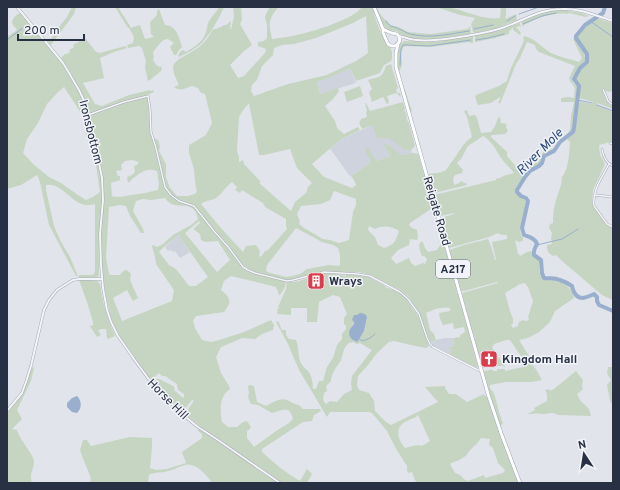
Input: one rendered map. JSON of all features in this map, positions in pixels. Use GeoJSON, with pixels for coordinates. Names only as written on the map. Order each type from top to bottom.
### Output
{"type":"FeatureCollection","features":[{"type":"Feature","properties":{"kind":"main road"},"geometry":{"type":"LineString","coordinates":[[374,7],[388,44],[396,46],[399,43],[399,36],[396,33],[391,33],[383,28]]}},
{"type":"Feature","properties":{"kind":"main road"},"geometry":{"type":"LineString","coordinates":[[386,40],[387,36],[391,33]]}},
{"type":"Feature","properties":{"kind":"main road","name":"Reigate Road"},"geometry":{"type":"LineString","coordinates":[[399,43],[395,62],[398,77],[492,409],[520,483]]}},
{"type":"Feature","properties":{"kind":"main road","name":"Reigate Road"},"geometry":{"type":"LineString","coordinates":[[392,46],[396,53]]}},
{"type":"Feature","properties":{"kind":"street","name":"Ironsbottom"},"geometry":{"type":"LineString","coordinates":[[17,7],[63,63],[86,104],[89,133],[99,163],[102,178],[103,200],[100,234],[101,279]]}},
{"type":"Feature","properties":{"kind":"street"},"geometry":{"type":"LineString","coordinates":[[399,36],[406,39],[431,40],[484,33],[502,28],[533,15],[550,10],[578,10],[613,21]]}},
{"type":"Feature","properties":{"kind":"street"},"geometry":{"type":"LineString","coordinates":[[399,43],[406,39]]}},
{"type":"Feature","properties":{"kind":"street"},"geometry":{"type":"LineString","coordinates":[[603,89],[608,101],[613,105]]}},
{"type":"Feature","properties":{"kind":"street"},"geometry":{"type":"LineString","coordinates":[[88,115],[124,102],[148,96],[151,132],[165,187],[171,195],[179,201],[194,206],[243,267],[255,273],[287,281],[324,272],[370,276],[400,292],[408,299],[419,314],[427,338],[433,347],[478,370],[481,370]]}},
{"type":"Feature","properties":{"kind":"street"},"geometry":{"type":"LineString","coordinates":[[606,151],[602,150],[609,164],[613,166]]}},
{"type":"Feature","properties":{"kind":"street"},"geometry":{"type":"LineString","coordinates":[[609,164],[595,189],[594,206],[607,224],[613,226]]}},
{"type":"Feature","properties":{"kind":"street"},"geometry":{"type":"LineString","coordinates":[[595,195],[613,197]]}},
{"type":"Feature","properties":{"kind":"street"},"geometry":{"type":"LineString","coordinates":[[7,411],[22,393],[31,366],[44,310],[49,300],[57,290],[73,280],[79,278],[101,279]]}},
{"type":"Feature","properties":{"kind":"street","name":"Horse Hill"},"geometry":{"type":"LineString","coordinates":[[101,279],[106,304],[113,327],[156,389],[198,427],[280,483]]}},
{"type":"Feature","properties":{"kind":"shaded area"},"geometry":{"type":"Polygon","coordinates":[[[350,68],[356,83],[320,94],[317,82],[350,68]]]}},
{"type":"Feature","properties":{"kind":"shaded area"},"geometry":{"type":"Polygon","coordinates":[[[373,126],[413,148],[411,150],[412,153],[418,154],[407,162],[385,158],[370,163],[351,176],[349,175],[330,149],[340,140],[373,126]]]}},
{"type":"Feature","properties":{"kind":"shaded area"},"geometry":{"type":"Polygon","coordinates":[[[179,234],[190,252],[180,258],[175,251],[168,251],[165,247],[179,234]]]}},
{"type":"Feature","properties":{"kind":"shaded area"},"geometry":{"type":"Polygon","coordinates":[[[445,338],[453,338],[454,346],[449,347],[451,349],[450,354],[433,346],[431,342],[445,338]]]}},
{"type":"Feature","properties":{"kind":"green space"},"geometry":{"type":"Polygon","coordinates":[[[72,7],[76,7],[74,14],[51,45],[47,41],[52,38],[67,17],[72,7]]]}},
{"type":"Feature","properties":{"kind":"green space"},"geometry":{"type":"Polygon","coordinates":[[[115,7],[118,7],[130,28],[140,25],[145,39],[154,37],[151,34],[150,22],[157,15],[157,11],[159,9],[165,25],[172,27],[178,36],[182,47],[176,55],[174,55],[170,47],[174,43],[168,39],[161,42],[153,52],[153,59],[157,66],[162,67],[161,71],[148,81],[145,67],[146,61],[142,48],[139,46],[128,48],[127,45],[133,43],[134,37],[115,7]]]}},
{"type":"Feature","properties":{"kind":"green space"},"geometry":{"type":"Polygon","coordinates":[[[219,7],[224,7],[214,26],[201,44],[179,57],[180,52],[183,50],[186,52],[203,39],[208,23],[219,7]]]}},
{"type":"Feature","properties":{"kind":"green space"},"geometry":{"type":"Polygon","coordinates":[[[233,7],[241,7],[242,20],[240,24],[252,45],[230,65],[238,78],[244,76],[265,53],[266,49],[258,46],[258,42],[264,41],[267,38],[265,17],[270,7],[278,7],[272,16],[270,23],[272,39],[316,30],[349,17],[362,7],[373,7],[380,31],[381,30],[386,44],[391,49],[392,59],[384,65],[380,73],[356,81],[350,68],[317,82],[320,94],[338,88],[339,91],[325,106],[335,121],[337,128],[344,134],[358,127],[360,130],[340,140],[312,164],[324,177],[352,188],[356,185],[351,176],[370,163],[370,159],[365,151],[366,149],[368,148],[376,161],[390,158],[390,154],[383,144],[389,145],[401,155],[412,153],[418,154],[434,207],[410,223],[409,225],[412,228],[417,230],[417,240],[410,239],[409,245],[398,250],[391,258],[396,264],[409,258],[411,263],[415,266],[423,263],[425,264],[427,259],[422,256],[419,244],[423,242],[428,252],[437,250],[443,241],[457,291],[456,293],[458,293],[478,367],[477,368],[450,354],[451,349],[448,348],[454,346],[453,338],[460,337],[460,335],[465,332],[464,327],[454,329],[453,323],[443,325],[439,313],[450,311],[450,308],[441,308],[426,313],[430,330],[434,334],[436,340],[430,342],[419,312],[408,296],[371,275],[358,272],[345,273],[324,271],[293,280],[287,280],[280,295],[276,287],[231,276],[224,281],[221,290],[227,295],[229,300],[224,312],[196,316],[193,321],[202,340],[211,342],[216,341],[244,332],[271,320],[274,325],[273,330],[262,334],[255,339],[242,338],[221,347],[216,357],[221,373],[230,389],[226,392],[221,404],[222,422],[228,427],[237,427],[243,422],[247,421],[251,427],[247,431],[247,438],[254,447],[293,419],[287,410],[272,413],[258,405],[251,404],[248,397],[248,386],[250,385],[254,386],[257,402],[266,406],[284,399],[299,405],[303,409],[320,409],[321,411],[314,415],[312,421],[303,422],[262,449],[262,452],[276,464],[300,481],[307,469],[312,474],[307,483],[212,483],[197,467],[193,465],[185,465],[151,474],[149,475],[148,483],[90,483],[91,478],[80,450],[83,440],[87,440],[91,446],[130,437],[152,438],[150,468],[156,470],[167,469],[186,463],[182,452],[202,438],[202,434],[198,431],[200,426],[185,413],[194,401],[192,400],[183,411],[164,395],[164,392],[162,392],[153,382],[157,379],[173,386],[175,388],[174,390],[183,398],[184,397],[184,394],[178,390],[177,384],[165,376],[162,376],[159,373],[150,379],[118,334],[111,318],[103,284],[101,248],[99,248],[98,277],[79,278],[79,275],[93,275],[95,272],[95,204],[84,205],[56,186],[46,185],[54,226],[70,257],[78,276],[76,276],[49,225],[40,182],[37,175],[21,185],[7,189],[7,37],[17,30],[12,21],[15,16],[20,13],[48,45],[70,75],[72,74],[61,58],[70,52],[69,50],[74,47],[73,45],[85,38],[96,52],[100,53],[125,46],[127,48],[100,58],[104,78],[83,83],[95,104],[102,106],[129,95],[153,90],[154,92],[147,95],[149,121],[151,121],[154,138],[158,140],[160,146],[159,151],[166,164],[166,177],[170,188],[177,196],[187,196],[193,195],[197,192],[194,169],[189,153],[189,145],[206,135],[212,123],[205,94],[201,93],[198,88],[192,86],[185,89],[174,87],[179,85],[174,74],[173,66],[179,59],[202,45],[212,30],[226,25],[231,21],[231,29],[234,17],[233,7]],[[366,16],[316,38],[294,44],[282,45],[274,48],[273,55],[262,66],[257,80],[252,85],[251,91],[254,96],[288,84],[327,75],[356,61],[368,53],[366,16]],[[64,87],[47,104],[38,123],[27,139],[23,153],[33,164],[49,177],[61,183],[86,200],[93,197],[100,192],[96,165],[85,131],[85,119],[64,87]],[[249,103],[239,117],[237,151],[239,162],[243,160],[244,164],[261,182],[259,183],[291,211],[295,202],[306,193],[308,187],[312,183],[297,168],[290,149],[259,155],[249,103]],[[132,160],[125,161],[121,165],[122,170],[116,171],[118,176],[120,176],[120,180],[111,183],[112,196],[122,197],[158,190],[159,184],[157,171],[145,171],[128,183],[127,177],[135,172],[134,166],[139,162],[132,160]],[[232,182],[216,198],[201,204],[243,252],[246,246],[256,245],[260,251],[259,255],[261,257],[287,229],[286,219],[265,207],[263,203],[242,190],[240,193],[235,190],[237,187],[232,182]],[[334,191],[330,200],[321,204],[301,206],[297,214],[300,222],[299,224],[323,239],[339,243],[349,240],[356,199],[334,191]],[[165,198],[151,200],[143,199],[136,201],[133,211],[144,233],[141,233],[130,216],[126,206],[120,205],[109,207],[106,258],[109,274],[120,275],[126,270],[128,271],[131,274],[130,280],[138,298],[133,301],[127,290],[113,298],[122,321],[172,301],[174,290],[156,264],[152,246],[157,247],[163,244],[173,235],[191,225],[198,219],[193,208],[174,205],[169,203],[165,198]],[[199,221],[185,233],[217,272],[230,260],[218,241],[205,242],[201,240],[200,234],[193,229],[200,223],[199,221]],[[369,226],[368,230],[375,237],[378,245],[384,248],[392,244],[396,240],[399,231],[390,227],[375,229],[369,226]],[[296,228],[267,265],[266,271],[287,277],[300,274],[307,269],[329,265],[338,266],[340,265],[340,255],[338,248],[322,242],[296,228]],[[179,234],[159,252],[169,265],[176,269],[189,286],[196,286],[208,277],[179,234]]]}},
{"type":"Feature","properties":{"kind":"green space"},"geometry":{"type":"Polygon","coordinates":[[[376,7],[390,25],[408,32],[430,34],[468,29],[470,26],[471,33],[445,38],[429,39],[404,36],[396,31],[390,31],[385,27],[380,19],[376,7]]]}},
{"type":"Feature","properties":{"kind":"green space"},"geometry":{"type":"Polygon","coordinates":[[[436,7],[453,8],[487,18],[500,18],[501,7],[506,7],[505,19],[516,14],[517,20],[495,29],[474,33],[471,24],[475,18],[436,7]]]}},
{"type":"Feature","properties":{"kind":"green space"},"geometry":{"type":"Polygon","coordinates":[[[568,10],[589,16],[586,17],[569,13],[545,16],[524,25],[524,27],[521,22],[539,13],[568,10]]]}},
{"type":"Feature","properties":{"kind":"green space"},"geometry":{"type":"Polygon","coordinates":[[[597,18],[613,23],[613,91],[608,92],[602,88],[606,99],[613,109],[597,103],[597,105],[613,112],[613,142],[599,145],[600,155],[605,164],[593,190],[592,203],[607,225],[613,228],[613,300],[602,295],[556,255],[553,256],[550,254],[547,247],[547,245],[552,244],[552,233],[549,228],[550,224],[553,223],[554,207],[562,177],[567,165],[570,142],[567,139],[576,128],[579,101],[592,104],[593,102],[579,98],[580,87],[576,76],[581,69],[588,64],[589,60],[587,53],[577,36],[587,25],[597,18]]]}},
{"type":"Feature","properties":{"kind":"green space"},"geometry":{"type":"Polygon","coordinates":[[[518,22],[522,28],[520,26],[516,27],[521,33],[520,35],[512,28],[509,31],[509,34],[475,42],[475,35],[501,30],[518,22]]]}},
{"type":"Feature","properties":{"kind":"green space"},"geometry":{"type":"Polygon","coordinates":[[[472,36],[473,43],[469,42],[430,47],[405,46],[403,48],[401,53],[402,65],[399,73],[412,111],[410,111],[399,78],[397,61],[400,44],[404,41],[434,42],[472,36]]]}},
{"type":"Feature","properties":{"kind":"green space"},"geometry":{"type":"Polygon","coordinates":[[[524,36],[535,41],[551,53],[579,62],[582,58],[573,39],[575,38],[584,52],[585,61],[578,68],[572,78],[573,83],[578,88],[572,131],[568,136],[560,141],[560,139],[570,130],[574,102],[561,102],[561,98],[574,98],[575,88],[569,78],[575,66],[539,52],[535,45],[527,42],[516,64],[500,104],[498,101],[500,100],[500,97],[491,103],[478,105],[475,97],[476,95],[499,86],[507,81],[510,70],[524,40],[524,36]]]}},
{"type":"Feature","properties":{"kind":"green space"},"geometry":{"type":"Polygon","coordinates":[[[391,64],[398,88],[396,90],[397,93],[400,93],[401,97],[396,93],[387,96],[389,101],[388,104],[383,97],[372,102],[369,92],[372,89],[368,80],[380,76],[386,66],[391,64]]]}},
{"type":"Feature","properties":{"kind":"green space"},"geometry":{"type":"Polygon","coordinates":[[[360,86],[363,96],[347,102],[344,92],[360,86]]]}},
{"type":"Feature","properties":{"kind":"green space"},"geometry":{"type":"Polygon","coordinates":[[[403,102],[415,146],[411,150],[405,150],[389,138],[377,138],[373,126],[362,129],[359,123],[361,119],[367,117],[365,103],[370,111],[403,102]]]}},
{"type":"Feature","properties":{"kind":"green space"},"geometry":{"type":"Polygon","coordinates":[[[467,110],[469,116],[475,115],[481,133],[491,132],[498,118],[500,117],[501,123],[507,124],[506,127],[508,131],[505,134],[492,135],[491,137],[507,152],[507,156],[520,171],[539,161],[543,152],[552,148],[553,149],[551,152],[543,156],[540,163],[523,176],[517,186],[515,191],[516,194],[525,199],[526,210],[520,226],[523,241],[519,242],[515,240],[518,254],[520,256],[531,251],[532,254],[540,261],[539,266],[541,276],[545,280],[555,280],[565,284],[572,292],[574,298],[555,311],[550,322],[539,332],[528,338],[519,340],[542,380],[532,382],[506,382],[490,385],[490,388],[494,393],[503,424],[500,425],[488,390],[484,371],[492,369],[493,371],[497,371],[497,369],[505,369],[505,371],[523,367],[521,364],[523,359],[510,340],[506,340],[494,344],[492,348],[505,367],[493,366],[498,363],[496,355],[487,357],[486,353],[484,354],[483,351],[480,352],[484,368],[482,367],[462,293],[498,283],[461,291],[456,273],[457,270],[455,270],[449,250],[488,239],[496,260],[492,242],[507,239],[507,235],[501,235],[498,233],[449,248],[441,218],[454,213],[440,216],[434,195],[496,180],[514,173],[491,143],[483,136],[468,146],[457,163],[463,170],[462,173],[455,175],[453,178],[454,185],[461,181],[467,185],[434,193],[428,174],[446,170],[463,146],[472,137],[464,111],[467,110]],[[525,283],[520,284],[505,293],[513,319],[513,323],[511,325],[513,328],[518,326],[519,322],[523,320],[529,320],[528,317],[533,301],[525,283]]]}},
{"type":"Feature","properties":{"kind":"green space"},"geometry":{"type":"Polygon","coordinates":[[[323,273],[346,276],[359,275],[370,277],[387,288],[399,292],[407,299],[418,316],[429,346],[426,348],[394,341],[389,342],[377,353],[358,376],[357,385],[359,390],[369,393],[374,401],[375,411],[391,425],[438,402],[425,387],[445,386],[449,394],[456,394],[467,402],[484,394],[487,397],[518,483],[417,483],[412,472],[408,473],[407,466],[387,431],[372,413],[330,412],[327,417],[299,370],[288,344],[276,322],[278,321],[282,330],[286,330],[286,335],[289,339],[296,340],[300,361],[310,375],[313,389],[316,389],[319,381],[323,381],[327,367],[333,358],[337,345],[342,339],[342,334],[346,329],[344,318],[347,314],[340,297],[333,295],[319,302],[317,322],[307,322],[307,308],[291,308],[291,315],[277,314],[278,308],[281,308],[278,307],[286,289],[287,282],[299,281],[323,273]],[[360,313],[351,327],[358,341],[364,331],[367,317],[360,313]],[[348,343],[341,360],[333,373],[331,381],[326,386],[327,391],[324,393],[323,400],[326,404],[330,401],[337,402],[344,394],[352,390],[352,376],[372,350],[360,343],[348,343]],[[418,415],[403,423],[400,427],[398,433],[401,443],[405,448],[416,445],[422,446],[430,441],[418,415]],[[481,438],[467,455],[450,464],[455,473],[468,481],[484,475],[485,478],[503,473],[505,470],[498,463],[493,448],[489,445],[490,439],[481,438]]]}},
{"type":"Feature","properties":{"kind":"green space"},"geometry":{"type":"Polygon","coordinates":[[[86,279],[97,281],[100,284],[105,309],[110,326],[115,336],[108,339],[106,329],[102,329],[98,330],[101,335],[97,337],[90,326],[93,325],[93,322],[79,280],[86,279]]]}},
{"type":"Feature","properties":{"kind":"green space"},"geometry":{"type":"Polygon","coordinates":[[[33,367],[31,381],[17,410],[22,419],[12,429],[17,430],[33,458],[34,464],[31,474],[32,483],[7,483],[7,413],[18,399],[33,367]]]}},
{"type":"Feature","properties":{"kind":"green space"},"geometry":{"type":"Polygon","coordinates":[[[608,367],[613,367],[613,405],[610,401],[607,385],[611,380],[607,373],[608,367]]]}},
{"type":"Feature","properties":{"kind":"green space"},"geometry":{"type":"Polygon","coordinates":[[[576,371],[583,380],[583,389],[577,394],[580,400],[589,409],[591,416],[558,415],[552,413],[528,414],[535,410],[534,408],[547,401],[547,394],[545,390],[549,389],[550,391],[554,389],[576,371]]]}},
{"type":"Feature","properties":{"kind":"water"},"geometry":{"type":"Polygon","coordinates":[[[360,313],[366,315],[367,317],[364,331],[357,342],[351,338],[349,332],[354,324],[352,320],[354,315],[360,313]]]}},
{"type":"Feature","properties":{"kind":"water"},"geometry":{"type":"Polygon","coordinates":[[[77,396],[81,404],[77,413],[72,412],[67,407],[67,403],[72,398],[77,396]]]}},
{"type":"Feature","properties":{"kind":"waterway"},"geometry":{"type":"LineString","coordinates":[[519,14],[539,7]]}},
{"type":"Feature","properties":{"kind":"waterway","name":"River Mole"},"geometry":{"type":"LineString","coordinates":[[605,7],[603,13],[585,25],[576,36],[587,54],[587,62],[580,68],[574,79],[579,86],[573,132],[560,142],[554,151],[544,156],[542,163],[530,171],[517,192],[528,201],[522,228],[524,235],[533,239],[537,244],[534,250],[534,255],[541,260],[544,278],[561,280],[568,283],[572,286],[576,295],[581,298],[594,294],[597,297],[599,305],[613,311]]}},
{"type":"Feature","properties":{"kind":"waterway"},"geometry":{"type":"LineString","coordinates":[[523,24],[542,16],[556,13]]}},
{"type":"Feature","properties":{"kind":"waterway"},"geometry":{"type":"LineString","coordinates":[[507,21],[515,16]]}},
{"type":"Feature","properties":{"kind":"waterway"},"geometry":{"type":"LineString","coordinates":[[386,21],[391,26],[409,34],[425,36],[440,36],[469,31]]}},
{"type":"Feature","properties":{"kind":"waterway"},"geometry":{"type":"LineString","coordinates":[[590,21],[613,37]]}},
{"type":"Feature","properties":{"kind":"waterway"},"geometry":{"type":"LineString","coordinates":[[7,40],[24,27],[30,25]]}},
{"type":"Feature","properties":{"kind":"waterway"},"geometry":{"type":"LineString","coordinates":[[474,29],[493,25]]}},
{"type":"Feature","properties":{"kind":"waterway"},"geometry":{"type":"LineString","coordinates":[[476,40],[504,34]]}},
{"type":"Feature","properties":{"kind":"waterway"},"geometry":{"type":"LineString","coordinates":[[400,65],[401,49],[403,45],[429,46],[471,40]]}},
{"type":"Feature","properties":{"kind":"waterway"},"geometry":{"type":"LineString","coordinates":[[578,100],[592,103]]}},
{"type":"Feature","properties":{"kind":"waterway"},"geometry":{"type":"LineString","coordinates":[[597,105],[613,111]]}},
{"type":"Feature","properties":{"kind":"waterway"},"geometry":{"type":"LineString","coordinates":[[537,245],[562,239],[578,229]]}},
{"type":"Feature","properties":{"kind":"waterway"},"geometry":{"type":"LineString","coordinates":[[359,339],[363,341],[375,334]]}},
{"type":"Feature","properties":{"kind":"place","name":"Wrays"},"geometry":{"type":"Point","coordinates":[316,281]}},
{"type":"Feature","properties":{"kind":"place","name":"Kingdom Hall"},"geometry":{"type":"Point","coordinates":[489,359]}}]}
